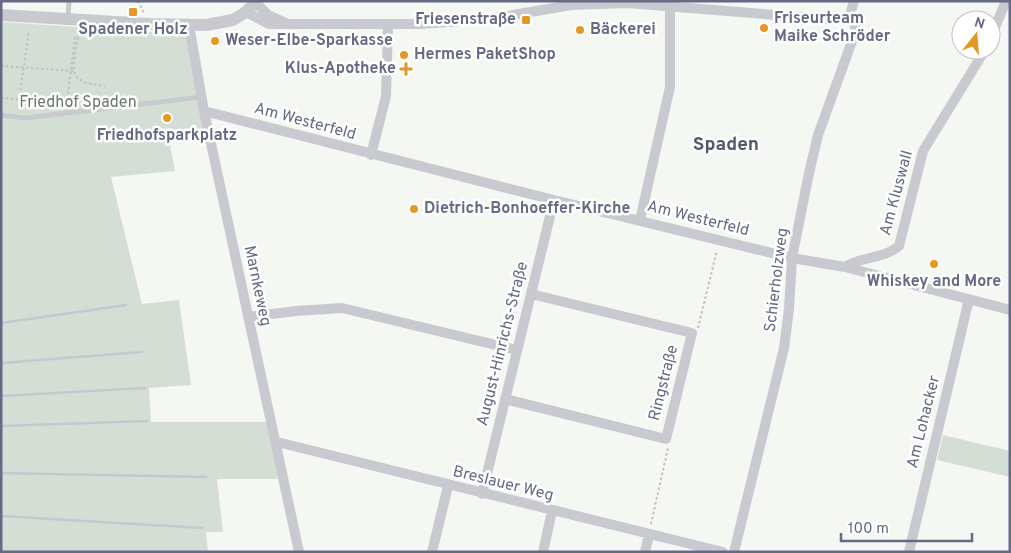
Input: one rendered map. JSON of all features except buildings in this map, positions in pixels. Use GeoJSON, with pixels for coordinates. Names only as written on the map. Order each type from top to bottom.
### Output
{"type":"FeatureCollection","features":[{"type":"Feature","properties":{"kind":"street"},"geometry":{"type":"LineString","coordinates":[[246,12],[269,24],[453,23],[571,3],[627,3],[837,20],[850,15],[854,1]]}},
{"type":"Feature","properties":{"kind":"street"},"geometry":{"type":"LineString","coordinates":[[1001,13],[1006,1]]}},
{"type":"Feature","properties":{"kind":"street"},"geometry":{"type":"LineString","coordinates":[[1,15],[189,25],[221,24],[246,12],[255,2],[268,15],[292,25]]}},
{"type":"Feature","properties":{"kind":"street"},"geometry":{"type":"LineString","coordinates":[[640,220],[670,88],[670,6]]}},
{"type":"Feature","properties":{"kind":"street","name":"Schierholzweg"},"geometry":{"type":"LineString","coordinates":[[734,552],[784,348],[792,258],[818,135],[855,33],[855,26],[850,15]]}},
{"type":"Feature","properties":{"kind":"street"},"geometry":{"type":"LineString","coordinates":[[371,155],[386,96],[388,24]]}},
{"type":"Feature","properties":{"kind":"street","name":"Marnkeweg"},"geometry":{"type":"LineString","coordinates":[[189,25],[204,111],[277,442],[299,552]]}},
{"type":"Feature","properties":{"kind":"street","name":"Am Kluswall"},"geometry":{"type":"LineString","coordinates":[[845,267],[899,246],[923,151],[979,60]]}},
{"type":"Feature","properties":{"kind":"street","name":"Am Westerfeld"},"geometry":{"type":"LineString","coordinates":[[204,111],[371,155],[792,258],[845,267],[1010,310]]}},
{"type":"Feature","properties":{"kind":"street","name":"August-Hinrichs-Straße"},"geometry":{"type":"LineString","coordinates":[[482,494],[554,200]]}},
{"type":"Feature","properties":{"kind":"street","name":"Am Kluswall"},"geometry":{"type":"LineString","coordinates":[[877,256],[883,277]]}},
{"type":"Feature","properties":{"kind":"street","name":"Ringstraße"},"geometry":{"type":"LineString","coordinates":[[505,399],[666,439],[692,333],[531,294]]}},
{"type":"Feature","properties":{"kind":"street","name":"Am Lohacker"},"geometry":{"type":"LineString","coordinates":[[908,552],[969,299]]}},
{"type":"Feature","properties":{"kind":"street"},"geometry":{"type":"LineString","coordinates":[[248,317],[342,308],[517,350]]}},
{"type":"Feature","properties":{"kind":"street","name":"Breslauer Weg"},"geometry":{"type":"LineString","coordinates":[[277,442],[448,486],[723,552]]}},
{"type":"Feature","properties":{"kind":"street"},"geometry":{"type":"LineString","coordinates":[[432,552],[448,486]]}},
{"type":"Feature","properties":{"kind":"street"},"geometry":{"type":"LineString","coordinates":[[543,552],[552,511]]}},
{"type":"Feature","properties":{"kind":"street"},"geometry":{"type":"LineString","coordinates":[[645,552],[649,535]]}},
{"type":"Feature","properties":{"kind":"lane"},"geometry":{"type":"LineString","coordinates":[[68,20],[69,1]]}},
{"type":"Feature","properties":{"kind":"lane"},"geometry":{"type":"LineString","coordinates":[[1,115],[25,118],[202,97]]}},
{"type":"Feature","properties":{"kind":"path"},"geometry":{"type":"LineString","coordinates":[[19,100],[29,31]]}},
{"type":"Feature","properties":{"kind":"path"},"geometry":{"type":"LineString","coordinates":[[1,98],[67,103],[72,71],[78,38],[75,37],[72,71],[75,76],[86,84],[105,86]]}},
{"type":"Feature","properties":{"kind":"path"},"geometry":{"type":"LineString","coordinates":[[1,66],[72,71]]}},
{"type":"Feature","properties":{"kind":"path"},"geometry":{"type":"LineString","coordinates":[[692,333],[698,328],[719,240]]}},
{"type":"Feature","properties":{"kind":"path"},"geometry":{"type":"LineString","coordinates":[[649,535],[669,443],[666,439]]}},
{"type":"Feature","properties":{"kind":"green space","name":"Friedhof Spaden"},"geometry":{"type":"Polygon","coordinates":[[[1,22],[154,32],[186,32],[204,129],[168,134],[175,171],[111,177],[142,304],[179,300],[191,385],[149,388],[151,422],[268,422],[278,479],[217,479],[223,532],[206,532],[208,552],[1,552],[1,22]]]}},
{"type":"Feature","properties":{"kind":"green space"},"geometry":{"type":"Polygon","coordinates":[[[943,435],[1010,451],[1010,477],[937,460],[943,435]]]}},
{"type":"Feature","properties":{"kind":"waterway"},"geometry":{"type":"LineString","coordinates":[[1,323],[126,305]]}},
{"type":"Feature","properties":{"kind":"waterway"},"geometry":{"type":"LineString","coordinates":[[1,363],[142,352]]}},
{"type":"Feature","properties":{"kind":"waterway"},"geometry":{"type":"LineString","coordinates":[[1,396],[145,388]]}},
{"type":"Feature","properties":{"kind":"waterway"},"geometry":{"type":"LineString","coordinates":[[1,426],[148,421]]}},
{"type":"Feature","properties":{"kind":"waterway"},"geometry":{"type":"LineString","coordinates":[[1,473],[206,477]]}},
{"type":"Feature","properties":{"kind":"waterway"},"geometry":{"type":"LineString","coordinates":[[1,516],[202,528]]}},
{"type":"Feature","properties":{"kind":"place","name":"Spadener Holz"},"geometry":{"type":"Point","coordinates":[133,12]}},
{"type":"Feature","properties":{"kind":"place","name":"Friesenstraße"},"geometry":{"type":"Point","coordinates":[526,20]}},
{"type":"Feature","properties":{"kind":"place","name":"Friseurteam Maike Schröder"},"geometry":{"type":"Point","coordinates":[764,28]}},
{"type":"Feature","properties":{"kind":"place","name":"Bäckerei"},"geometry":{"type":"Point","coordinates":[580,30]}},
{"type":"Feature","properties":{"kind":"place","name":"Weser-Elbe-Sparkasse"},"geometry":{"type":"Point","coordinates":[215,41]}},
{"type":"Feature","properties":{"kind":"place","name":"Hermes PaketShop"},"geometry":{"type":"Point","coordinates":[404,55]}},
{"type":"Feature","properties":{"kind":"place","name":"Klus-Apotheke"},"geometry":{"type":"Point","coordinates":[406,69]}},
{"type":"Feature","properties":{"kind":"place","name":"Friedhofsparkplatz"},"geometry":{"type":"Point","coordinates":[167,118]}},
{"type":"Feature","properties":{"kind":"place","name":"Dietrich-Bonhoeffer-Kirche"},"geometry":{"type":"Point","coordinates":[414,209]}},
{"type":"Feature","properties":{"kind":"place","name":"Whiskey and More"},"geometry":{"type":"Point","coordinates":[934,264]}},
{"type":"Feature","properties":{"kind":"district","name":"Spaden"},"geometry":{"type":"Point","coordinates":[726,145]}}]}
